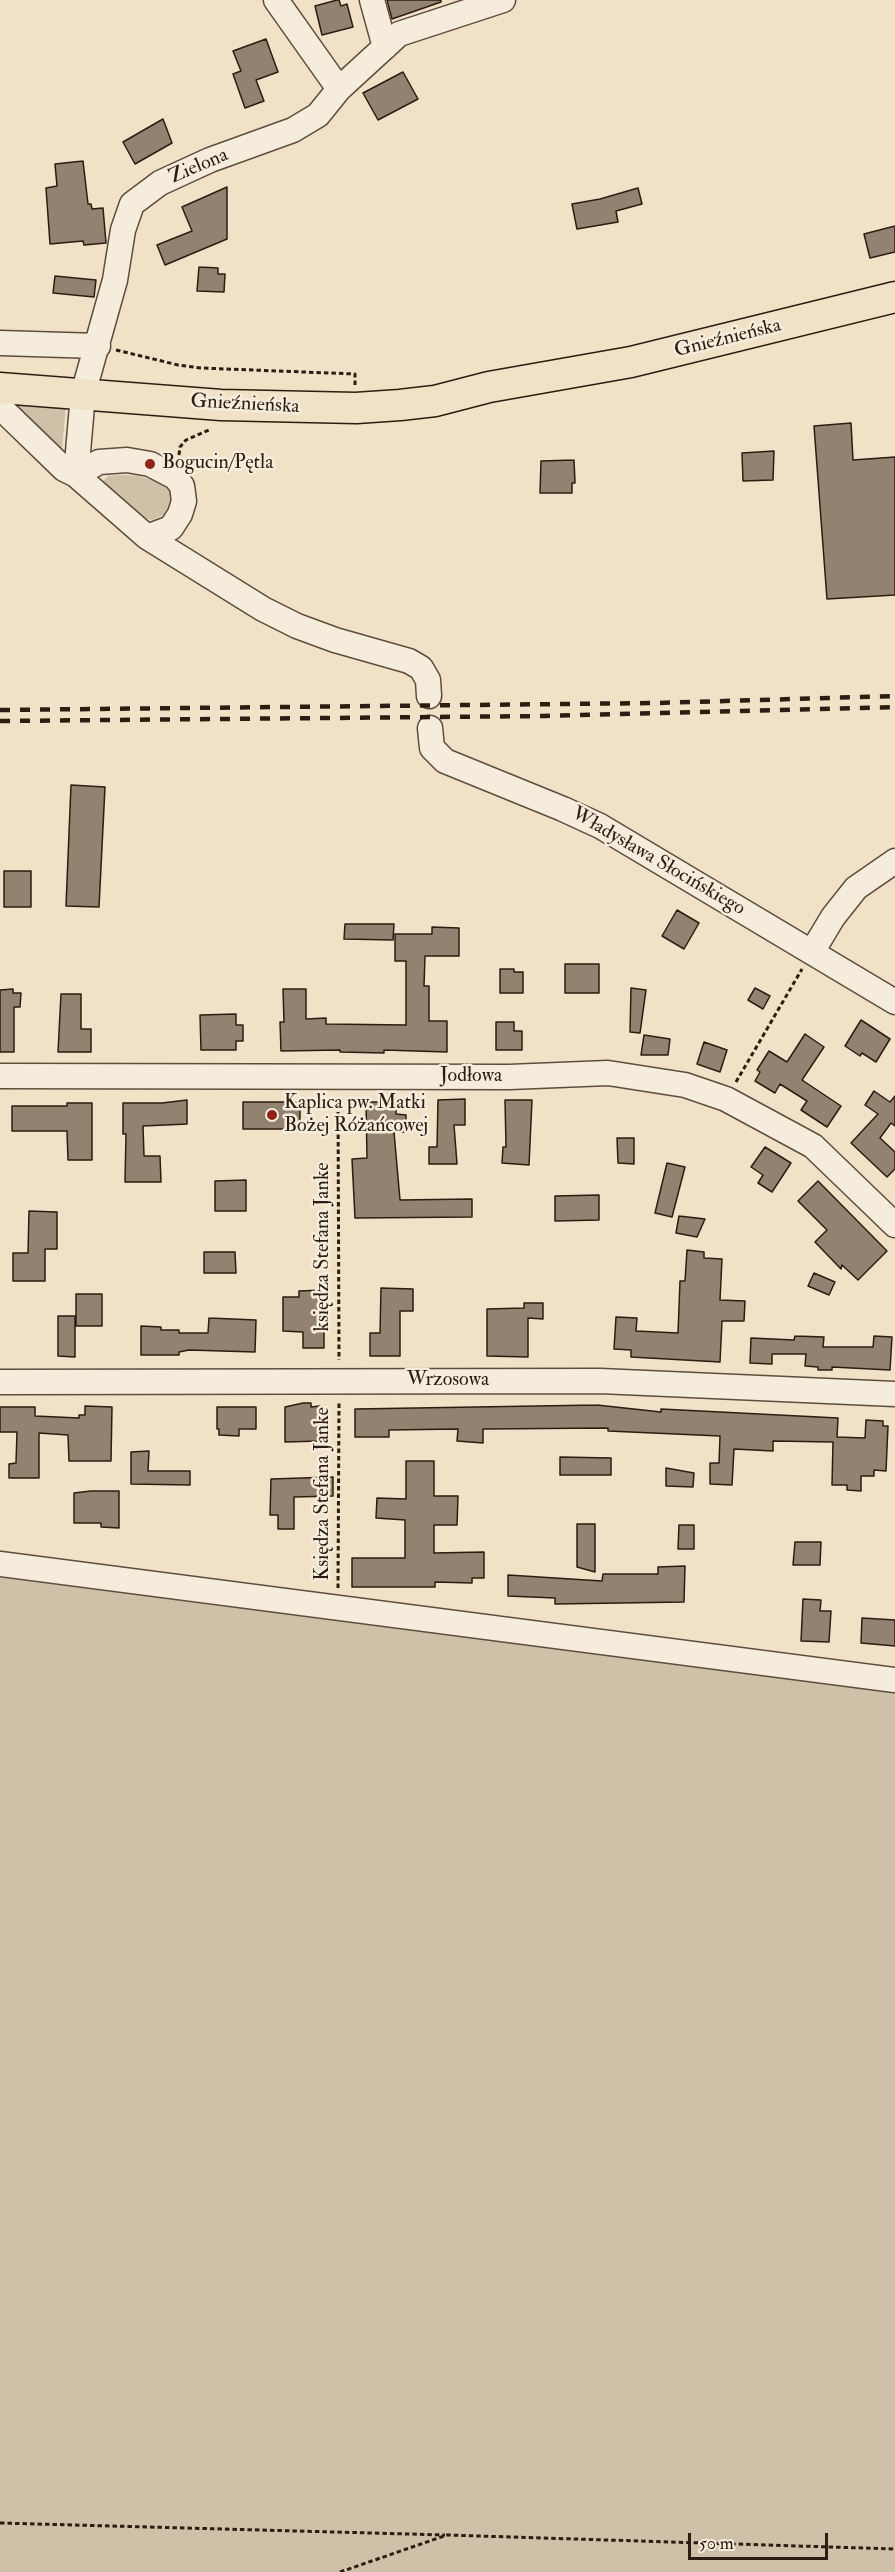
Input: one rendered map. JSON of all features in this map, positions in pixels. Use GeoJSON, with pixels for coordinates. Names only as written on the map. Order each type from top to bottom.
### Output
{"type":"FeatureCollection","features":[{"type":"Feature","properties":{"kind":"main road","name":"Gnieźnieńska"},"geometry":{"type":"LineString","coordinates":[[0,369],[86,385],[221,405],[356,408],[435,401],[489,387],[642,360],[895,297]]}},
{"type":"Feature","properties":{"kind":"main road","name":"Gnieźnieńska"},"geometry":{"type":"LineString","coordinates":[[0,388],[86,385]]}},
{"type":"Feature","properties":{"kind":"street"},"geometry":{"type":"LineString","coordinates":[[276,0],[339,89]]}},
{"type":"Feature","properties":{"kind":"street"},"geometry":{"type":"LineString","coordinates":[[372,0],[385,47]]}},
{"type":"Feature","properties":{"kind":"street","name":"Zielona"},"geometry":{"type":"LineString","coordinates":[[76,475],[86,385],[114,280],[123,230],[132,204],[160,183],[210,160],[294,130],[318,115],[339,89],[399,34],[502,0]]}},
{"type":"Feature","properties":{"kind":"street"},"geometry":{"type":"LineString","coordinates":[[0,343],[98,346]]}},
{"type":"Feature","properties":{"kind":"street"},"geometry":{"type":"LineString","coordinates":[[0,407],[64,469],[76,475],[147,537],[263,609],[297,626],[335,640],[409,661],[421,668],[428,680],[429,696]]}},
{"type":"Feature","properties":{"kind":"street"},"geometry":{"type":"LineString","coordinates":[[76,475],[99,462],[127,460],[150,464],[175,477],[182,486],[184,501],[180,514],[171,528],[147,537]]}},
{"type":"Feature","properties":{"kind":"street","name":"Władysława Słocińskiego"},"geometry":{"type":"LineString","coordinates":[[430,728],[432,748],[445,761],[600,826],[895,1002]]}},
{"type":"Feature","properties":{"kind":"street"},"geometry":{"type":"LineString","coordinates":[[812,952],[833,917],[856,888],[895,861]]}},
{"type":"Feature","properties":{"kind":"street","name":"Jodłowa"},"geometry":{"type":"LineString","coordinates":[[0,1076],[509,1077],[608,1073],[685,1085],[726,1100],[813,1146],[895,1225]]}},
{"type":"Feature","properties":{"kind":"street","name":"Wrzosowa"},"geometry":{"type":"LineString","coordinates":[[0,1382],[600,1381],[895,1394]]}},
{"type":"Feature","properties":{"kind":"street"},"geometry":{"type":"LineString","coordinates":[[0,1564],[895,1680]]}},
{"type":"Feature","properties":{"kind":"path"},"geometry":{"type":"LineString","coordinates":[[175,477],[180,447],[186,440],[219,428]]}},
{"type":"Feature","properties":{"kind":"path"},"geometry":{"type":"LineString","coordinates":[[726,1100],[812,952]]}},
{"type":"Feature","properties":{"kind":"path","name":"księdza Stefana Janke"},"geometry":{"type":"LineString","coordinates":[[338,1077],[339,1381]]}},
{"type":"Feature","properties":{"kind":"path","name":"Księdza Stefana Janke"},"geometry":{"type":"LineString","coordinates":[[338,1607],[339,1381]]}},
{"type":"Feature","properties":{"kind":"path"},"geometry":{"type":"LineString","coordinates":[[0,2523],[895,2549]]}},
{"type":"Feature","properties":{"kind":"path"},"geometry":{"type":"LineString","coordinates":[[340,2572],[447,2535]]}},
{"type":"Feature","properties":{"kind":"shaded area"},"geometry":{"type":"Polygon","coordinates":[[[3,395],[66,404],[62,450],[59,451],[3,395]]]}},
{"type":"Feature","properties":{"kind":"shaded area"},"geometry":{"type":"Polygon","coordinates":[[[108,476],[139,476],[163,484],[172,495],[170,509],[166,514],[152,520],[143,518],[101,484],[108,476]]]}},
{"type":"Feature","properties":{"kind":"shaded area"},"geometry":{"type":"Polygon","coordinates":[[[0,1557],[895,1680],[895,2572],[0,2572],[0,1557]]]}},
{"type":"Feature","properties":{"kind":"building"},"geometry":{"type":"Polygon","coordinates":[[[337,0],[341,6],[347,4],[353,27],[322,35],[315,6],[337,0]]]}},
{"type":"Feature","properties":{"kind":"building"},"geometry":{"type":"Polygon","coordinates":[[[387,0],[441,0],[441,2],[392,19],[387,0]]]}},
{"type":"Feature","properties":{"kind":"building"},"geometry":{"type":"Polygon","coordinates":[[[266,39],[278,72],[256,80],[264,101],[245,108],[233,74],[241,71],[233,51],[266,39]]]}},
{"type":"Feature","properties":{"kind":"building"},"geometry":{"type":"Polygon","coordinates":[[[403,72],[418,99],[378,120],[363,93],[403,72]]]}},
{"type":"Feature","properties":{"kind":"building"},"geometry":{"type":"Polygon","coordinates":[[[163,119],[172,143],[135,164],[123,142],[163,119]]]}},
{"type":"Feature","properties":{"kind":"building"},"geometry":{"type":"Polygon","coordinates":[[[83,161],[88,204],[91,204],[92,209],[103,208],[106,243],[84,245],[83,241],[50,244],[46,188],[57,186],[55,164],[83,161]]]}},
{"type":"Feature","properties":{"kind":"building"},"geometry":{"type":"Polygon","coordinates":[[[227,187],[227,239],[165,265],[157,245],[192,231],[182,207],[227,187]]]}},
{"type":"Feature","properties":{"kind":"building"},"geometry":{"type":"Polygon","coordinates":[[[638,188],[642,204],[616,211],[618,222],[577,229],[572,204],[638,188]]]}},
{"type":"Feature","properties":{"kind":"building"},"geometry":{"type":"Polygon","coordinates":[[[895,226],[895,252],[870,258],[864,234],[895,226]]]}},
{"type":"Feature","properties":{"kind":"building"},"geometry":{"type":"Polygon","coordinates":[[[199,267],[218,268],[218,274],[225,274],[224,292],[197,291],[199,267]]]}},
{"type":"Feature","properties":{"kind":"building"},"geometry":{"type":"Polygon","coordinates":[[[55,276],[96,280],[94,297],[53,293],[55,276]]]}},
{"type":"Feature","properties":{"kind":"building"},"geometry":{"type":"Polygon","coordinates":[[[851,423],[853,460],[895,457],[895,595],[827,599],[814,426],[851,423]]]}},
{"type":"Feature","properties":{"kind":"building"},"geometry":{"type":"Polygon","coordinates":[[[774,451],[773,480],[743,481],[742,453],[774,451]]]}},
{"type":"Feature","properties":{"kind":"building"},"geometry":{"type":"Polygon","coordinates":[[[574,460],[575,483],[572,483],[572,493],[540,493],[541,461],[574,460]]]}},
{"type":"Feature","properties":{"kind":"building"},"geometry":{"type":"Polygon","coordinates":[[[71,785],[105,787],[99,907],[66,906],[71,785]]]}},
{"type":"Feature","properties":{"kind":"building"},"geometry":{"type":"Polygon","coordinates":[[[4,871],[31,871],[31,907],[4,907],[4,871]]]}},
{"type":"Feature","properties":{"kind":"building"},"geometry":{"type":"Polygon","coordinates":[[[677,910],[699,923],[684,949],[662,936],[677,910]]]}},
{"type":"Feature","properties":{"kind":"building"},"geometry":{"type":"Polygon","coordinates":[[[345,924],[394,924],[393,940],[344,939],[345,924]]]}},
{"type":"Feature","properties":{"kind":"building"},"geometry":{"type":"Polygon","coordinates":[[[432,927],[459,928],[459,956],[425,956],[424,986],[429,986],[429,1021],[447,1021],[447,1052],[281,1051],[280,1022],[284,1022],[283,989],[306,989],[306,1019],[326,1018],[326,1024],[406,1025],[406,961],[395,961],[395,934],[432,934],[432,927]]]}},
{"type":"Feature","properties":{"kind":"building"},"geometry":{"type":"Polygon","coordinates":[[[565,964],[599,964],[599,993],[565,993],[565,964]]]}},
{"type":"Feature","properties":{"kind":"building"},"geometry":{"type":"Polygon","coordinates":[[[500,969],[514,969],[514,972],[523,972],[523,993],[500,993],[500,969]]]}},
{"type":"Feature","properties":{"kind":"building"},"geometry":{"type":"Polygon","coordinates":[[[631,988],[646,990],[640,1033],[630,1032],[631,988]]]}},
{"type":"Feature","properties":{"kind":"building"},"geometry":{"type":"Polygon","coordinates":[[[755,988],[770,996],[763,1009],[748,1000],[755,988]]]}},
{"type":"Feature","properties":{"kind":"building"},"geometry":{"type":"Polygon","coordinates":[[[13,989],[13,993],[21,993],[20,1007],[14,1007],[14,1052],[0,1052],[0,990],[13,989]]]}},
{"type":"Feature","properties":{"kind":"building"},"geometry":{"type":"Polygon","coordinates":[[[61,994],[81,994],[81,1029],[91,1029],[91,1052],[58,1052],[61,994]]]}},
{"type":"Feature","properties":{"kind":"building"},"geometry":{"type":"Polygon","coordinates":[[[236,1014],[236,1025],[243,1025],[243,1041],[236,1041],[236,1050],[201,1050],[200,1015],[236,1014]]]}},
{"type":"Feature","properties":{"kind":"building"},"geometry":{"type":"Polygon","coordinates":[[[861,1020],[890,1039],[876,1062],[862,1053],[860,1056],[845,1046],[861,1020]]]}},
{"type":"Feature","properties":{"kind":"building"},"geometry":{"type":"Polygon","coordinates":[[[496,1022],[514,1022],[514,1031],[522,1031],[522,1050],[496,1050],[496,1022]]]}},
{"type":"Feature","properties":{"kind":"building"},"geometry":{"type":"Polygon","coordinates":[[[805,1034],[824,1047],[802,1080],[841,1106],[827,1127],[801,1110],[807,1101],[780,1084],[775,1093],[755,1081],[760,1072],[757,1070],[769,1051],[787,1062],[805,1034]]]}},
{"type":"Feature","properties":{"kind":"building"},"geometry":{"type":"Polygon","coordinates":[[[644,1035],[670,1039],[668,1055],[641,1055],[644,1035]]]}},
{"type":"Feature","properties":{"kind":"building"},"geometry":{"type":"Polygon","coordinates":[[[704,1042],[727,1050],[720,1072],[697,1064],[704,1042]]]}},
{"type":"Feature","properties":{"kind":"building"},"geometry":{"type":"Polygon","coordinates":[[[874,1091],[890,1102],[895,1096],[895,1126],[891,1123],[880,1138],[895,1152],[895,1169],[887,1177],[851,1143],[878,1114],[865,1105],[874,1091]]]}},
{"type":"Feature","properties":{"kind":"building"},"geometry":{"type":"Polygon","coordinates":[[[465,1099],[465,1125],[454,1125],[457,1164],[429,1164],[429,1147],[437,1147],[438,1100],[465,1099]]]}},
{"type":"Feature","properties":{"kind":"building"},"geometry":{"type":"Polygon","coordinates":[[[187,1100],[187,1124],[143,1126],[144,1156],[160,1156],[161,1182],[125,1182],[126,1134],[123,1134],[123,1103],[162,1103],[187,1100]]]}},
{"type":"Feature","properties":{"kind":"building"},"geometry":{"type":"Polygon","coordinates":[[[505,1100],[532,1100],[529,1165],[502,1163],[503,1147],[506,1147],[505,1100]]]}},
{"type":"Feature","properties":{"kind":"building","name":"Kaplica pw. Matki Bożej Różańcowej"},"geometry":{"type":"Polygon","coordinates":[[[243,1102],[300,1102],[300,1129],[243,1129],[243,1102]]]}},
{"type":"Feature","properties":{"kind":"building"},"geometry":{"type":"Polygon","coordinates":[[[366,1102],[396,1102],[396,1114],[406,1115],[406,1132],[394,1132],[400,1200],[472,1199],[472,1217],[355,1218],[352,1159],[367,1158],[366,1102]]]}},
{"type":"Feature","properties":{"kind":"building"},"geometry":{"type":"Polygon","coordinates":[[[67,1103],[92,1103],[92,1160],[68,1160],[67,1131],[12,1131],[12,1106],[67,1106],[67,1103]]]}},
{"type":"Feature","properties":{"kind":"building"},"geometry":{"type":"Polygon","coordinates":[[[617,1138],[634,1138],[634,1164],[618,1163],[617,1138]]]}},
{"type":"Feature","properties":{"kind":"building"},"geometry":{"type":"Polygon","coordinates":[[[765,1147],[791,1163],[772,1192],[758,1183],[763,1175],[751,1167],[765,1147]]]}},
{"type":"Feature","properties":{"kind":"building"},"geometry":{"type":"Polygon","coordinates":[[[667,1163],[685,1167],[672,1217],[655,1213],[667,1163]]]}},
{"type":"Feature","properties":{"kind":"building"},"geometry":{"type":"Polygon","coordinates":[[[246,1180],[246,1211],[215,1211],[215,1181],[246,1180]]]}},
{"type":"Feature","properties":{"kind":"building"},"geometry":{"type":"Polygon","coordinates":[[[818,1181],[887,1251],[858,1280],[842,1265],[841,1269],[815,1242],[827,1230],[798,1201],[818,1181]]]}},
{"type":"Feature","properties":{"kind":"building"},"geometry":{"type":"Polygon","coordinates":[[[599,1195],[599,1220],[555,1221],[555,1196],[599,1195]]]}},
{"type":"Feature","properties":{"kind":"building"},"geometry":{"type":"Polygon","coordinates":[[[29,1211],[57,1212],[57,1249],[45,1249],[45,1281],[13,1281],[13,1253],[28,1253],[29,1211]]]}},
{"type":"Feature","properties":{"kind":"building"},"geometry":{"type":"Polygon","coordinates":[[[679,1216],[705,1219],[697,1237],[676,1233],[679,1216]]]}},
{"type":"Feature","properties":{"kind":"building"},"geometry":{"type":"Polygon","coordinates":[[[687,1250],[704,1252],[704,1258],[722,1259],[720,1300],[745,1301],[744,1321],[722,1321],[720,1362],[631,1357],[631,1350],[614,1349],[616,1317],[637,1318],[636,1331],[678,1333],[680,1281],[685,1281],[687,1250]]]}},
{"type":"Feature","properties":{"kind":"building"},"geometry":{"type":"Polygon","coordinates":[[[204,1252],[235,1252],[236,1273],[204,1273],[204,1252]]]}},
{"type":"Feature","properties":{"kind":"building"},"geometry":{"type":"Polygon","coordinates":[[[814,1273],[835,1282],[829,1295],[808,1286],[814,1273]]]}},
{"type":"Feature","properties":{"kind":"building"},"geometry":{"type":"Polygon","coordinates":[[[381,1288],[413,1289],[413,1311],[400,1311],[400,1356],[370,1356],[370,1333],[380,1333],[381,1288]]]}},
{"type":"Feature","properties":{"kind":"building"},"geometry":{"type":"Polygon","coordinates":[[[324,1290],[324,1348],[303,1348],[303,1332],[283,1331],[283,1297],[299,1297],[299,1291],[324,1290]]]}},
{"type":"Feature","properties":{"kind":"building"},"geometry":{"type":"Polygon","coordinates":[[[76,1294],[102,1294],[102,1326],[76,1326],[76,1294]]]}},
{"type":"Feature","properties":{"kind":"building"},"geometry":{"type":"Polygon","coordinates":[[[524,1303],[543,1303],[543,1319],[528,1318],[528,1357],[487,1356],[487,1309],[524,1308],[524,1303]]]}},
{"type":"Feature","properties":{"kind":"building"},"geometry":{"type":"Polygon","coordinates":[[[58,1316],[75,1316],[75,1357],[58,1356],[58,1316]]]}},
{"type":"Feature","properties":{"kind":"building"},"geometry":{"type":"Polygon","coordinates":[[[209,1318],[256,1320],[255,1352],[189,1350],[179,1352],[179,1355],[141,1355],[141,1326],[161,1327],[161,1330],[179,1330],[179,1333],[208,1333],[209,1318]]]}},
{"type":"Feature","properties":{"kind":"building"},"geometry":{"type":"Polygon","coordinates":[[[795,1336],[824,1337],[823,1347],[873,1347],[874,1336],[892,1337],[890,1370],[832,1367],[832,1370],[818,1370],[818,1367],[805,1366],[806,1354],[772,1354],[772,1364],[750,1363],[751,1338],[794,1340],[795,1336]]]}},
{"type":"Feature","properties":{"kind":"building"},"geometry":{"type":"Polygon","coordinates":[[[311,1403],[311,1407],[320,1406],[320,1441],[285,1442],[285,1407],[311,1403]]]}},
{"type":"Feature","properties":{"kind":"building"},"geometry":{"type":"Polygon","coordinates":[[[597,1405],[661,1412],[661,1409],[838,1418],[837,1437],[865,1438],[866,1420],[883,1421],[883,1426],[888,1426],[886,1471],[874,1470],[874,1476],[861,1476],[861,1491],[847,1490],[847,1485],[832,1485],[833,1442],[773,1441],[773,1451],[734,1449],[732,1485],[710,1484],[710,1463],[719,1463],[720,1436],[608,1431],[608,1428],[483,1429],[483,1443],[457,1441],[458,1429],[389,1430],[389,1437],[355,1437],[355,1409],[597,1405]]]}},
{"type":"Feature","properties":{"kind":"building"},"geometry":{"type":"Polygon","coordinates":[[[85,1406],[112,1407],[111,1461],[69,1461],[68,1435],[39,1433],[39,1478],[9,1478],[9,1464],[16,1463],[17,1432],[0,1432],[0,1407],[35,1407],[35,1416],[79,1418],[79,1415],[85,1415],[85,1406]]]}},
{"type":"Feature","properties":{"kind":"building"},"geometry":{"type":"Polygon","coordinates":[[[217,1407],[256,1407],[256,1429],[239,1429],[239,1436],[219,1435],[217,1407]]]}},
{"type":"Feature","properties":{"kind":"building"},"geometry":{"type":"Polygon","coordinates":[[[149,1451],[148,1471],[190,1471],[190,1485],[131,1484],[131,1452],[149,1451]]]}},
{"type":"Feature","properties":{"kind":"building"},"geometry":{"type":"Polygon","coordinates":[[[560,1457],[611,1458],[611,1475],[560,1475],[560,1457]]]}},
{"type":"Feature","properties":{"kind":"building"},"geometry":{"type":"Polygon","coordinates":[[[406,1461],[434,1461],[434,1496],[458,1496],[457,1525],[434,1525],[434,1553],[484,1552],[484,1578],[472,1578],[472,1583],[435,1582],[435,1587],[352,1587],[352,1558],[405,1558],[405,1520],[376,1518],[377,1498],[406,1499],[406,1461]]]}},
{"type":"Feature","properties":{"kind":"building"},"geometry":{"type":"Polygon","coordinates":[[[666,1468],[694,1473],[693,1487],[666,1486],[666,1468]]]}},
{"type":"Feature","properties":{"kind":"building"},"geometry":{"type":"Polygon","coordinates":[[[333,1477],[333,1496],[294,1497],[294,1529],[278,1529],[278,1515],[270,1515],[271,1479],[333,1477]]]}},
{"type":"Feature","properties":{"kind":"building"},"geometry":{"type":"Polygon","coordinates":[[[119,1491],[119,1528],[101,1527],[101,1523],[74,1523],[74,1493],[119,1491]]]}},
{"type":"Feature","properties":{"kind":"building"},"geometry":{"type":"Polygon","coordinates":[[[577,1524],[595,1524],[595,1572],[577,1567],[577,1524]]]}},
{"type":"Feature","properties":{"kind":"building"},"geometry":{"type":"Polygon","coordinates":[[[679,1525],[694,1525],[694,1549],[678,1549],[679,1525]]]}},
{"type":"Feature","properties":{"kind":"building"},"geometry":{"type":"Polygon","coordinates":[[[795,1542],[821,1542],[820,1565],[793,1565],[795,1542]]]}},
{"type":"Feature","properties":{"kind":"building"},"geometry":{"type":"Polygon","coordinates":[[[685,1566],[684,1602],[555,1604],[555,1598],[508,1596],[508,1575],[602,1581],[603,1574],[658,1574],[658,1567],[685,1566]]]}},
{"type":"Feature","properties":{"kind":"building"},"geometry":{"type":"Polygon","coordinates":[[[803,1599],[821,1600],[820,1611],[831,1611],[829,1642],[801,1641],[803,1599]]]}},
{"type":"Feature","properties":{"kind":"building"},"geometry":{"type":"Polygon","coordinates":[[[862,1618],[895,1620],[895,1646],[861,1643],[862,1618]]]}},
{"type":"Feature","properties":{"kind":"railway"},"geometry":{"type":"LineString","coordinates":[[0,710],[657,703],[895,696]]}},
{"type":"Feature","properties":{"kind":"railway"},"geometry":{"type":"LineString","coordinates":[[0,721],[544,716],[895,707]]}},
{"type":"Feature","properties":{"kind":"place","name":"Bogucin/Pętla"},"geometry":{"type":"Point","coordinates":[150,464]}},
{"type":"Feature","properties":{"kind":"place","name":"Kaplica pw. Matki Bożej Różańcowej"},"geometry":{"type":"Point","coordinates":[272,1115]}}]}
